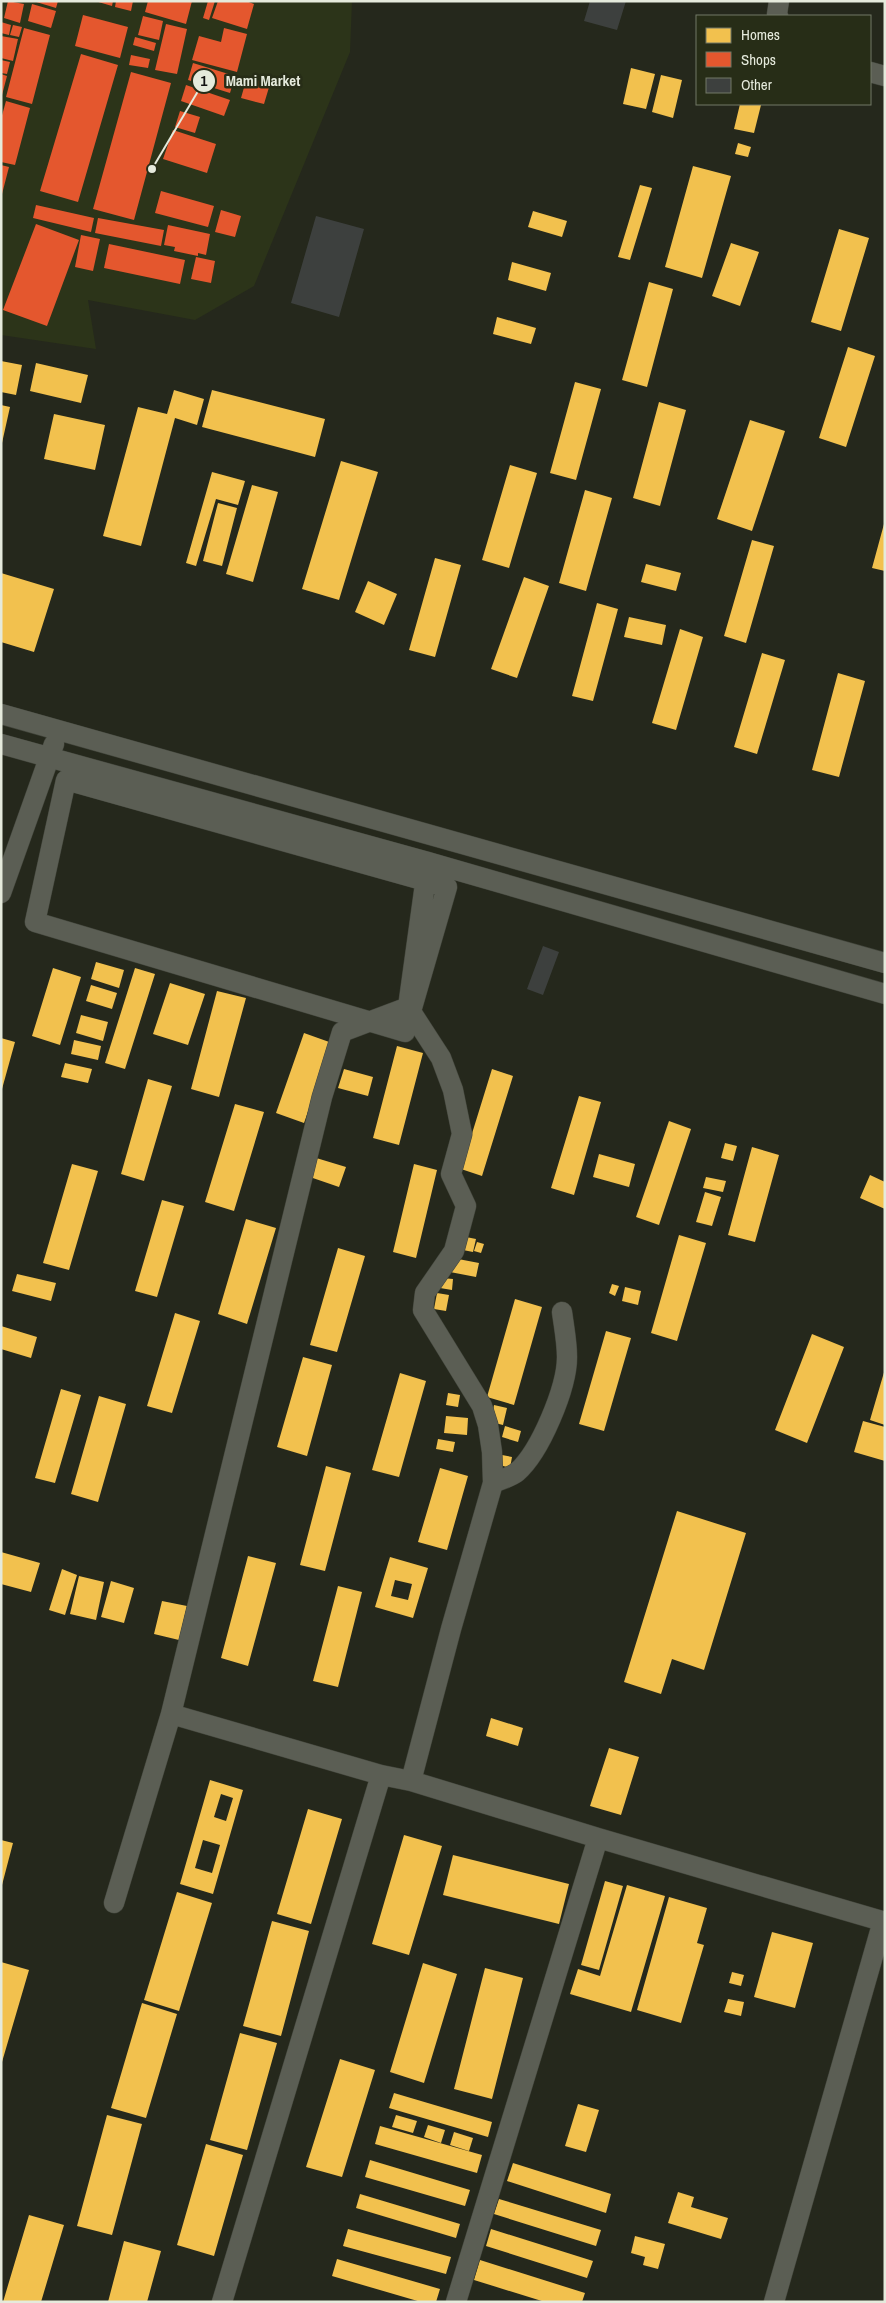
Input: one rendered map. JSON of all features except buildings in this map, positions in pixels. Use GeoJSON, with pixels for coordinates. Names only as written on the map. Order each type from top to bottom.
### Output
{"type":"FeatureCollection","features":[{"type":"Feature","properties":{"kind":"street"},"geometry":{"type":"LineString","coordinates":[[778,15],[779,1]]}},
{"type":"Feature","properties":{"kind":"street"},"geometry":{"type":"LineString","coordinates":[[871,72],[885,76]]}},
{"type":"Feature","properties":{"kind":"street"},"geometry":{"type":"LineString","coordinates":[[1,714],[885,963]]}},
{"type":"Feature","properties":{"kind":"street"},"geometry":{"type":"LineString","coordinates":[[1,893],[59,730]]}},
{"type":"Feature","properties":{"kind":"street"},"geometry":{"type":"LineString","coordinates":[[1,744],[428,862],[885,994]]}},
{"type":"Feature","properties":{"kind":"street"},"geometry":{"type":"LineString","coordinates":[[66,780],[446,887],[405,1032],[34,922],[66,780]]}},
{"type":"Feature","properties":{"kind":"street"},"geometry":{"type":"LineString","coordinates":[[411,1781],[451,1629],[493,1483],[492,1452],[488,1425],[482,1406],[423,1310],[425,1293],[454,1250],[466,1206],[451,1174],[462,1134],[453,1090],[441,1058],[408,1007],[428,862]]}},
{"type":"Feature","properties":{"kind":"street"},"geometry":{"type":"LineString","coordinates":[[114,1903],[171,1714],[322,1097],[342,1032],[408,1007]]}},
{"type":"Feature","properties":{"kind":"street"},"geometry":{"type":"LineString","coordinates":[[493,1483],[517,1472],[542,1438],[557,1403],[566,1379],[568,1356],[562,1312]]}},
{"type":"Feature","properties":{"kind":"street"},"geometry":{"type":"LineString","coordinates":[[171,1714],[380,1775],[411,1781],[884,1922],[774,2302]]}},
{"type":"Feature","properties":{"kind":"street"},"geometry":{"type":"LineString","coordinates":[[222,2302],[380,1775]]}},
{"type":"Feature","properties":{"kind":"street"},"geometry":{"type":"LineString","coordinates":[[456,2302],[598,1838]]}},
{"type":"Feature","properties":{"kind":"shaded area"},"geometry":{"type":"Polygon","coordinates":[[[1,1],[352,1],[350,52],[254,286],[195,320],[88,300],[96,349],[1,335],[1,1]]]}},
{"type":"Feature","properties":{"kind":"place","name":"Mami Market"},"geometry":{"type":"Point","coordinates":[152,169]}}]}
